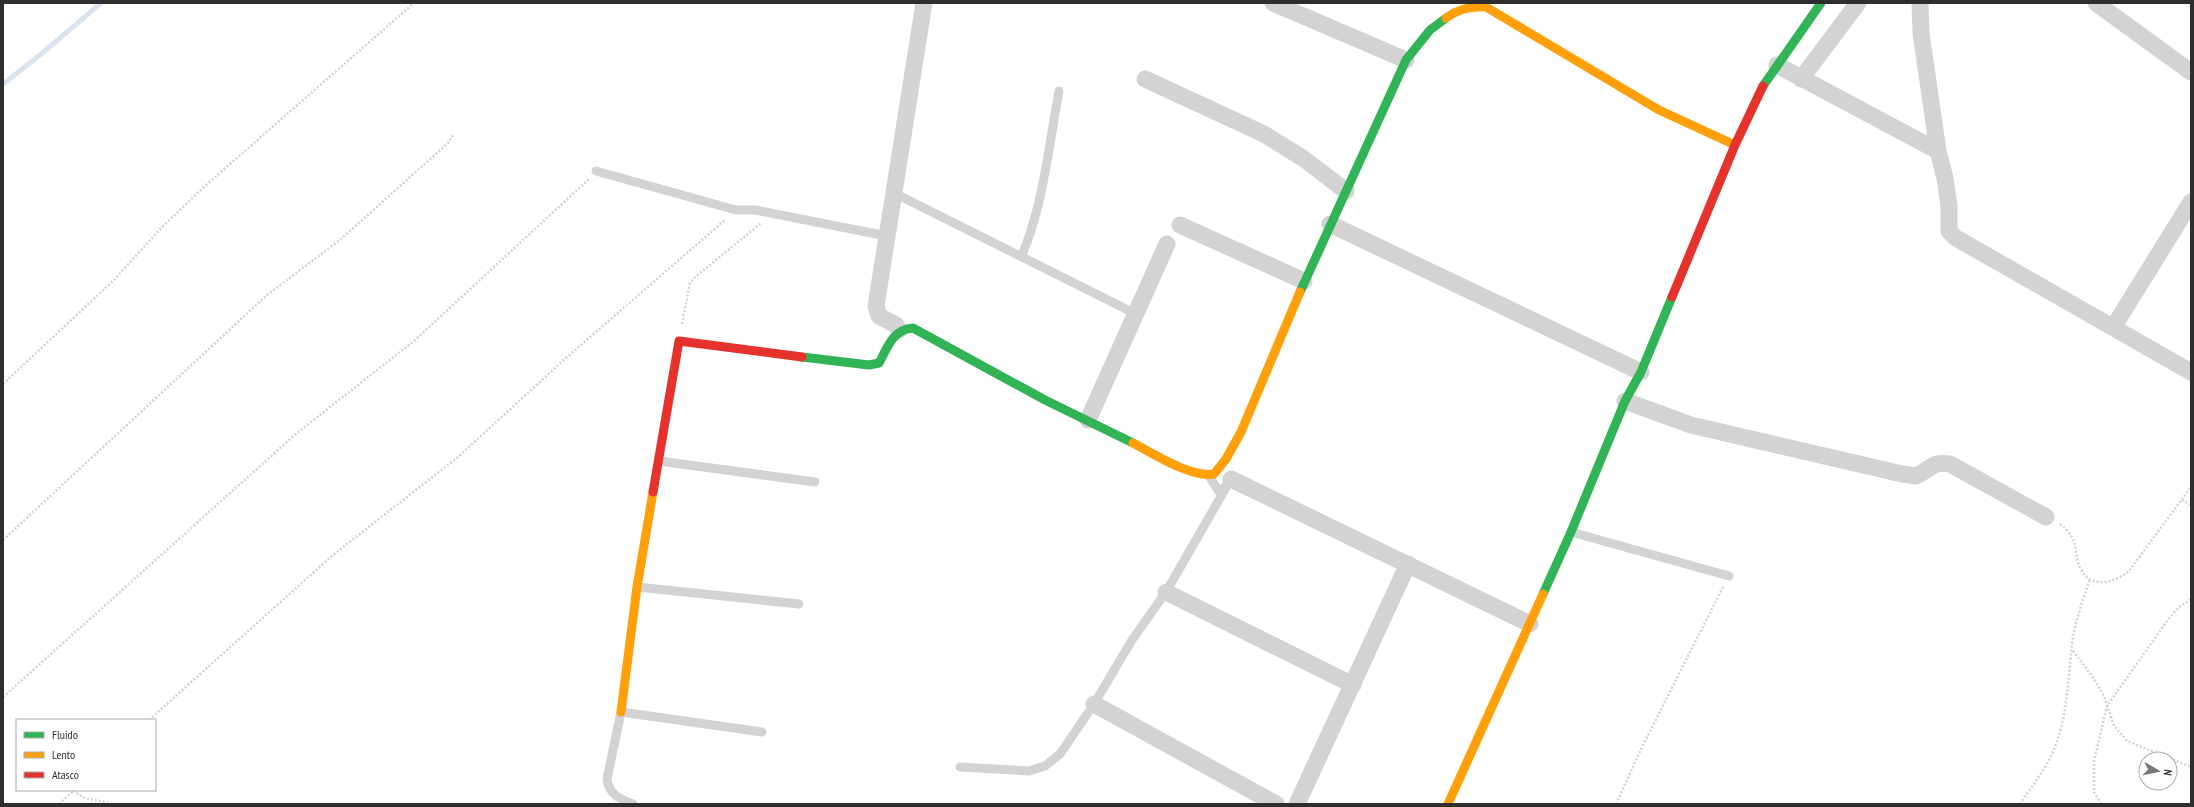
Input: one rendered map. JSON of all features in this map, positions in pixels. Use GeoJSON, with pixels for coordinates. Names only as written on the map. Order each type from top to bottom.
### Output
{"type":"FeatureCollection","features":[{"type":"Feature","properties":{"kind":"street"},"geometry":{"type":"LineString","coordinates":[[899,330],[896,325],[880,316],[876,306],[924,3]]}},
{"type":"Feature","properties":{"kind":"street"},"geometry":{"type":"LineString","coordinates":[[1273,3],[1406,60]]}},
{"type":"Feature","properties":{"kind":"street"},"geometry":{"type":"LineString","coordinates":[[1448,804],[1571,532],[1625,401],[1641,372],[1735,145],[1763,86],[1821,3]]}},
{"type":"Feature","properties":{"kind":"street"},"geometry":{"type":"LineString","coordinates":[[1801,79],[1858,3]]}},
{"type":"Feature","properties":{"kind":"street"},"geometry":{"type":"LineString","coordinates":[[1920,3],[1921,33],[1938,152],[1948,198],[1949,231],[1956,238],[2114,326],[2191,372]]}},
{"type":"Feature","properties":{"kind":"street"},"geometry":{"type":"LineString","coordinates":[[2096,3],[2191,72]]}},
{"type":"Feature","properties":{"kind":"street"},"geometry":{"type":"LineString","coordinates":[[621,712],[637,587],[679,341],[869,366],[879,363],[890,340],[899,330],[906,327],[918,330],[1045,400],[1192,472],[1208,475],[1214,474],[1226,459],[1240,432],[1304,281],[1406,60],[1436,25],[1462,5],[1478,4],[1490,8],[1659,110],[1735,145]]}},
{"type":"Feature","properties":{"kind":"street"},"geometry":{"type":"LineString","coordinates":[[1777,65],[1938,152]]}},
{"type":"Feature","properties":{"kind":"street"},"geometry":{"type":"LineString","coordinates":[[1144,79],[1264,134],[1304,159],[1346,191]]}},
{"type":"Feature","properties":{"kind":"street"},"geometry":{"type":"LineString","coordinates":[[2114,326],[2191,202]]}},
{"type":"Feature","properties":{"kind":"street"},"geometry":{"type":"LineString","coordinates":[[1180,224],[1304,281]]}},
{"type":"Feature","properties":{"kind":"street"},"geometry":{"type":"LineString","coordinates":[[1330,224],[1641,372]]}},
{"type":"Feature","properties":{"kind":"street"},"geometry":{"type":"LineString","coordinates":[[1088,420],[1167,244]]}},
{"type":"Feature","properties":{"kind":"street"},"geometry":{"type":"LineString","coordinates":[[1625,401],[1691,425],[1902,474],[1916,476],[1931,466],[1939,463],[1950,464],[2046,517]]}},
{"type":"Feature","properties":{"kind":"street"},"geometry":{"type":"LineString","coordinates":[[1231,479],[1530,624]]}},
{"type":"Feature","properties":{"kind":"street"},"geometry":{"type":"LineString","coordinates":[[1297,804],[1408,564]]}},
{"type":"Feature","properties":{"kind":"street"},"geometry":{"type":"LineString","coordinates":[[1166,592],[1352,685]]}},
{"type":"Feature","properties":{"kind":"street"},"geometry":{"type":"LineString","coordinates":[[1094,704],[1276,804]]}},
{"type":"Feature","properties":{"kind":"lane"},"geometry":{"type":"LineString","coordinates":[[1021,257],[1030,237],[1036,214],[1059,91]]}},
{"type":"Feature","properties":{"kind":"lane"},"geometry":{"type":"LineString","coordinates":[[596,172],[736,210],[768,213],[887,236]]}},
{"type":"Feature","properties":{"kind":"lane"},"geometry":{"type":"LineString","coordinates":[[894,193],[1136,314]]}},
{"type":"Feature","properties":{"kind":"lane"},"geometry":{"type":"LineString","coordinates":[[659,461],[815,482]]}},
{"type":"Feature","properties":{"kind":"lane"},"geometry":{"type":"LineString","coordinates":[[1208,475],[1220,493],[1231,479]]}},
{"type":"Feature","properties":{"kind":"lane"},"geometry":{"type":"LineString","coordinates":[[960,767],[1021,772],[1045,766],[1060,754],[1094,704],[1132,640],[1166,592],[1231,479]]}},
{"type":"Feature","properties":{"kind":"lane"},"geometry":{"type":"LineString","coordinates":[[1571,532],[1728,576]]}},
{"type":"Feature","properties":{"kind":"lane"},"geometry":{"type":"LineString","coordinates":[[637,587],[799,604]]}},
{"type":"Feature","properties":{"kind":"lane"},"geometry":{"type":"LineString","coordinates":[[633,804],[614,795],[610,789],[607,779],[621,712],[762,732]]}},
{"type":"Feature","properties":{"kind":"path"},"geometry":{"type":"LineString","coordinates":[[3,384],[113,280],[161,228],[206,185],[414,3]]}},
{"type":"Feature","properties":{"kind":"path"},"geometry":{"type":"LineString","coordinates":[[3,540],[267,295],[341,239],[447,144],[454,134]]}},
{"type":"Feature","properties":{"kind":"path"},"geometry":{"type":"LineString","coordinates":[[3,697],[297,433],[414,341],[596,172]]}},
{"type":"Feature","properties":{"kind":"path"},"geometry":{"type":"LineString","coordinates":[[150,719],[333,555],[458,457],[566,358],[736,210]]}},
{"type":"Feature","properties":{"kind":"path"},"geometry":{"type":"LineString","coordinates":[[679,341],[690,283],[762,222],[768,213]]}},
{"type":"Feature","properties":{"kind":"path"},"geometry":{"type":"LineString","coordinates":[[2046,517],[2061,524],[2072,536],[2077,551],[2079,566],[2082,572],[2090,578],[2107,582],[2123,576],[2191,487]]}},
{"type":"Feature","properties":{"kind":"path"},"geometry":{"type":"LineString","coordinates":[[2182,500],[2191,505]]}},
{"type":"Feature","properties":{"kind":"path"},"geometry":{"type":"LineString","coordinates":[[1616,804],[1643,745],[1728,576]]}},
{"type":"Feature","properties":{"kind":"path"},"geometry":{"type":"LineString","coordinates":[[2020,804],[2045,768],[2054,749],[2064,720],[2072,650],[2079,609],[2090,578]]}},
{"type":"Feature","properties":{"kind":"path"},"geometry":{"type":"LineString","coordinates":[[2101,804],[2094,792],[2094,761],[2107,706],[2167,621],[2178,608],[2191,599]]}},
{"type":"Feature","properties":{"kind":"path"},"geometry":{"type":"LineString","coordinates":[[2072,650],[2093,677],[2107,706],[2114,726],[2127,742],[2191,767]]}},
{"type":"Feature","properties":{"kind":"path"},"geometry":{"type":"LineString","coordinates":[[59,804],[74,791],[84,798],[113,804]]}},
{"type":"Feature","properties":{"kind":"waterway"},"geometry":{"type":"LineString","coordinates":[[3,84],[40,55],[101,3]]}},
{"type":"Feature","properties":{"kind":"traffic: fast"},"geometry":{"type":"LineString","coordinates":[[1763,86],[1821,3]]}},
{"type":"Feature","properties":{"kind":"traffic: fast"},"geometry":{"type":"LineString","coordinates":[[1300,292],[1406,60],[1430,30],[1446,18]]}},
{"type":"Feature","properties":{"kind":"traffic: fast"},"geometry":{"type":"LineString","coordinates":[[1543,594],[1571,532],[1625,401],[1641,372],[1672,297]]}},
{"type":"Feature","properties":{"kind":"traffic: fast"},"geometry":{"type":"LineString","coordinates":[[802,357],[869,365],[879,363],[888,345],[895,336],[906,329],[913,328],[1045,400],[1133,443]]}},
{"type":"Feature","properties":{"kind":"traffic: slow"},"geometry":{"type":"LineString","coordinates":[[1446,18],[1455,12],[1465,9],[1486,7],[1659,110],[1735,145]]}},
{"type":"Feature","properties":{"kind":"traffic: slow"},"geometry":{"type":"LineString","coordinates":[[1133,443],[1184,469],[1205,474],[1214,474],[1226,459],[1241,432],[1300,292]]}},
{"type":"Feature","properties":{"kind":"traffic: slow"},"geometry":{"type":"LineString","coordinates":[[621,712],[637,587],[653,492]]}},
{"type":"Feature","properties":{"kind":"traffic: slow"},"geometry":{"type":"LineString","coordinates":[[1448,804],[1543,594]]}},
{"type":"Feature","properties":{"kind":"traffic: jam"},"geometry":{"type":"LineString","coordinates":[[1672,297],[1735,145],[1763,86]]}},
{"type":"Feature","properties":{"kind":"traffic: jam"},"geometry":{"type":"LineString","coordinates":[[653,492],[679,341],[802,357]]}}]}
